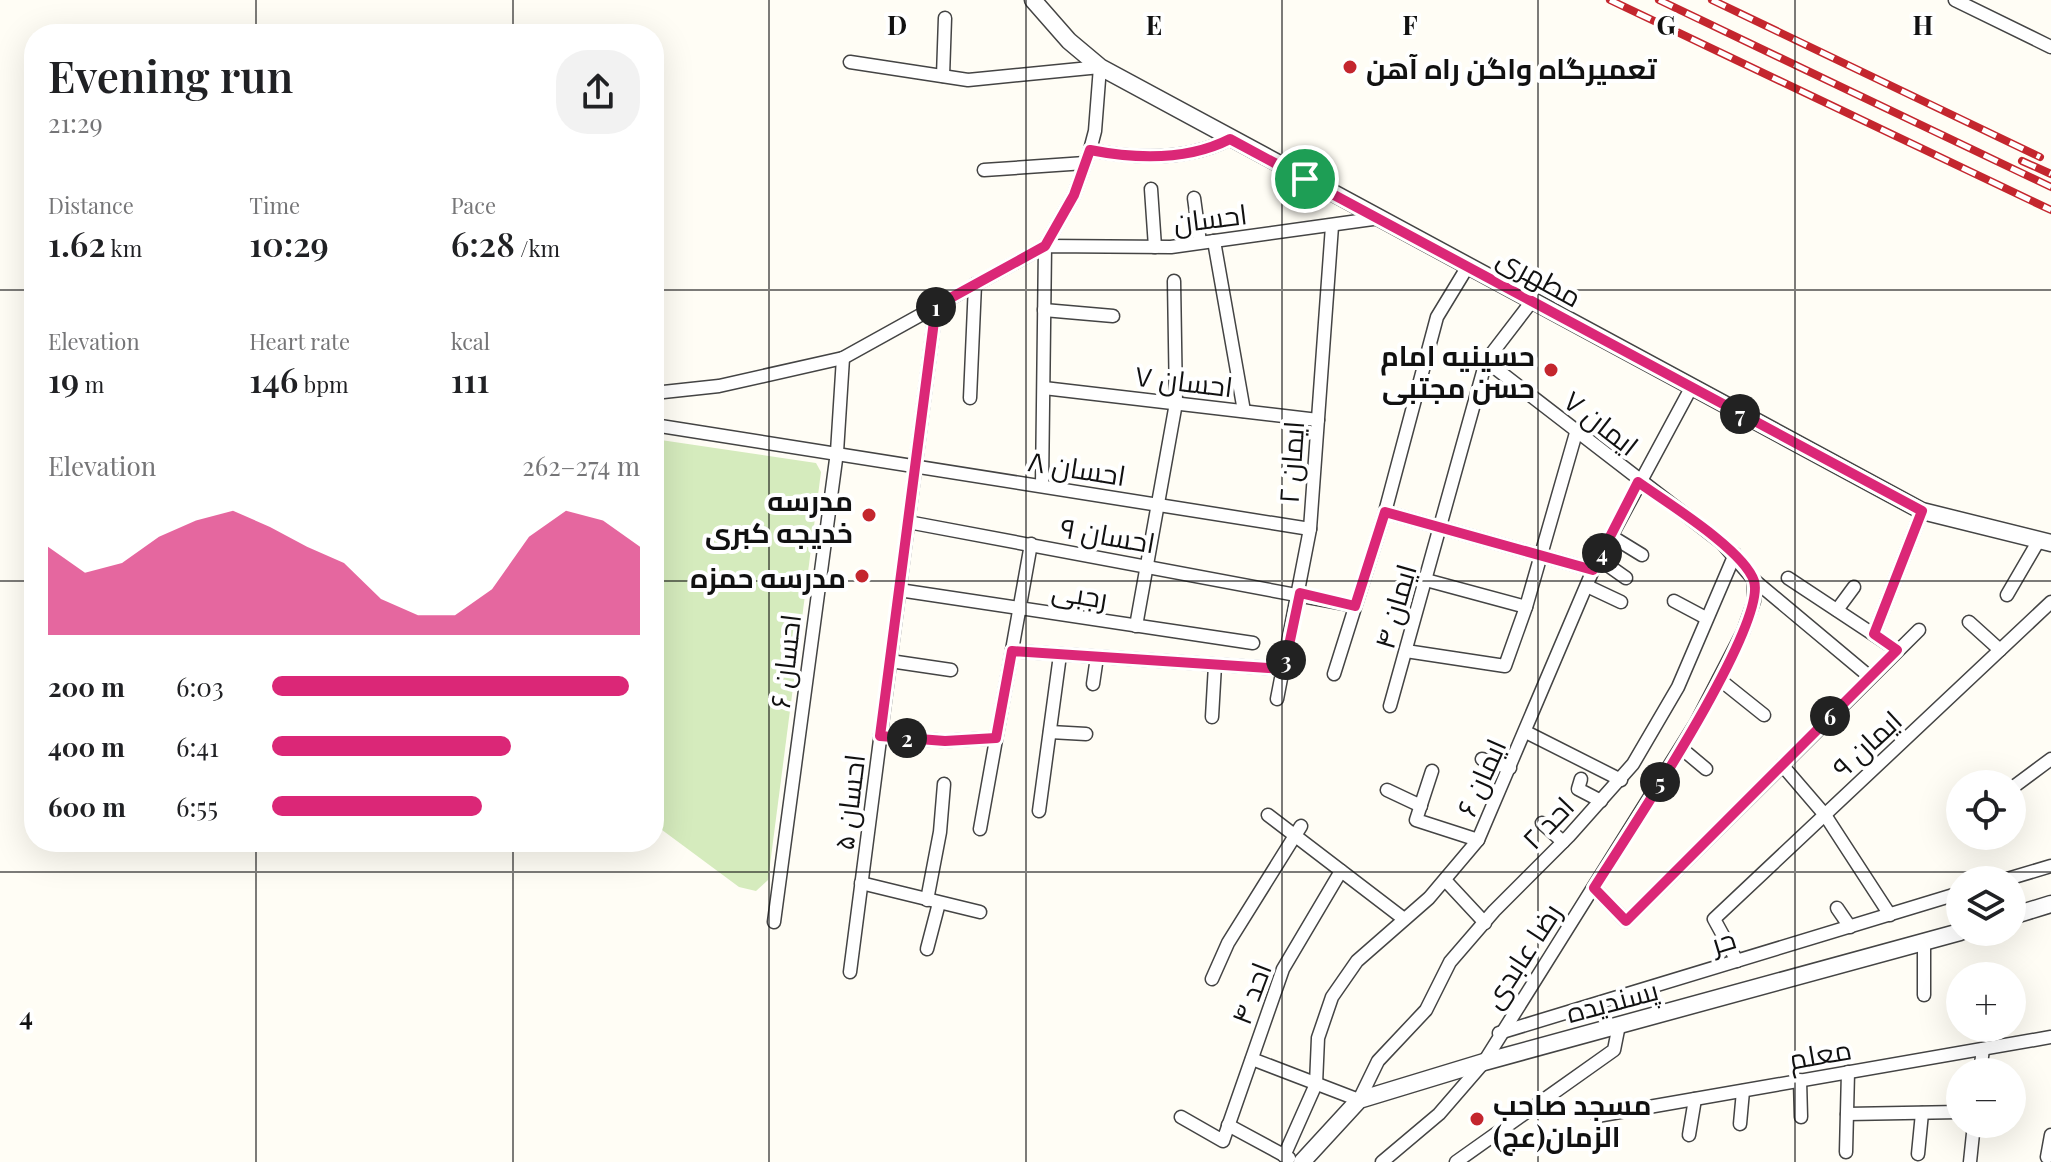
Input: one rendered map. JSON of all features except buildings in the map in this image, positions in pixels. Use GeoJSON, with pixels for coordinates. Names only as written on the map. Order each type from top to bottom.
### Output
{"type":"FeatureCollection","features":[{"type":"Feature","properties":{"kind":"street","name":"مطهری"},"geometry":{"type":"LineString","coordinates":[[1033,0],[1069,41],[1100,67],[1691,388],[1922,511],[2045,542]]}},
{"type":"Feature","properties":{"kind":"street"},"geometry":{"type":"LineString","coordinates":[[1955,0],[2051,47]]}},
{"type":"Feature","properties":{"kind":"street"},"geometry":{"type":"LineString","coordinates":[[943,76],[945,18]]}},
{"type":"Feature","properties":{"kind":"street"},"geometry":{"type":"LineString","coordinates":[[850,62],[968,80],[1100,67],[1095,131],[1090,150],[1074,195],[1045,246],[1042,485]]}},
{"type":"Feature","properties":{"kind":"street"},"geometry":{"type":"LineString","coordinates":[[1090,150],[1156,157],[1211,149],[1230,139]]}},
{"type":"Feature","properties":{"kind":"street"},"geometry":{"type":"LineString","coordinates":[[984,170],[1085,163]]}},
{"type":"Feature","properties":{"kind":"street"},"geometry":{"type":"LineString","coordinates":[[1151,189],[1155,247]]}},
{"type":"Feature","properties":{"kind":"street"},"geometry":{"type":"LineString","coordinates":[[1194,198],[1200,242]]}},
{"type":"Feature","properties":{"kind":"street","name":"احسان"},"geometry":{"type":"LineString","coordinates":[[1045,246],[1155,247],[1380,218]]}},
{"type":"Feature","properties":{"kind":"street","name":"ایمان ۲"},"geometry":{"type":"LineString","coordinates":[[1277,699],[1310,529],[1332,226]]}},
{"type":"Feature","properties":{"kind":"street"},"geometry":{"type":"LineString","coordinates":[[1214,241],[1244,411]]}},
{"type":"Feature","properties":{"kind":"street"},"geometry":{"type":"LineString","coordinates":[[664,392],[719,386],[843,358],[1045,246]]}},
{"type":"Feature","properties":{"kind":"street"},"geometry":{"type":"LineString","coordinates":[[1334,674],[1385,512],[1437,317],[1468,266]]}},
{"type":"Feature","properties":{"kind":"street"},"geometry":{"type":"LineString","coordinates":[[1136,626],[1176,403],[1174,281]]}},
{"type":"Feature","properties":{"kind":"street"},"geometry":{"type":"LineString","coordinates":[[970,398],[975,284]]}},
{"type":"Feature","properties":{"kind":"street","name":"ایمان ۴"},"geometry":{"type":"LineString","coordinates":[[1390,706],[1486,361],[1532,301]]}},
{"type":"Feature","properties":{"kind":"street","name":"احسان ۵"},"geometry":{"type":"LineString","coordinates":[[850,972],[936,306]]}},
{"type":"Feature","properties":{"kind":"street"},"geometry":{"type":"LineString","coordinates":[[1044,310],[1113,316]]}},
{"type":"Feature","properties":{"kind":"street","name":"احسان ۶"},"geometry":{"type":"LineString","coordinates":[[774,922],[837,452],[843,358]]}},
{"type":"Feature","properties":{"kind":"street","name":"ایمان ۷"},"geometry":{"type":"LineString","coordinates":[[1486,361],[1638,482],[1735,554],[1754,580],[1870,677]]}},
{"type":"Feature","properties":{"kind":"street","name":"احسان ۷"},"geometry":{"type":"LineString","coordinates":[[1044,388],[1318,420]]}},
{"type":"Feature","properties":{"kind":"street","name":"ایمان ۶"},"geometry":{"type":"LineString","coordinates":[[1294,1160],[1316,1084],[1318,1038],[1332,997],[1357,961],[1445,880],[1478,840],[1596,564],[1691,388]]}},
{"type":"Feature","properties":{"kind":"street","name":"احسان ۸"},"geometry":{"type":"LineString","coordinates":[[664,426],[1310,529]]}},
{"type":"Feature","properties":{"kind":"street"},"geometry":{"type":"LineString","coordinates":[[1406,651],[1505,666],[1526,607],[1576,433]]}},
{"type":"Feature","properties":{"kind":"street"},"geometry":{"type":"LineString","coordinates":[[1874,634],[1922,511]]}},
{"type":"Feature","properties":{"kind":"street"},"geometry":{"type":"LineString","coordinates":[[1385,512],[1541,556],[1596,564],[1626,578]]}},
{"type":"Feature","properties":{"kind":"street","name":"احسان ۹"},"geometry":{"type":"LineString","coordinates":[[908,522],[1300,593],[1355,606]]}},
{"type":"Feature","properties":{"kind":"street"},"geometry":{"type":"LineString","coordinates":[[1611,536],[1642,555]]}},
{"type":"Feature","properties":{"kind":"street"},"geometry":{"type":"LineString","coordinates":[[2007,595],[2045,542]]}},
{"type":"Feature","properties":{"kind":"street"},"geometry":{"type":"LineString","coordinates":[[980,829],[1031,544]]}},
{"type":"Feature","properties":{"kind":"street","name":"احد ۲"},"geometry":{"type":"LineString","coordinates":[[1359,1100],[1378,1061],[1426,1010],[1450,962],[1621,780],[1678,687],[1735,554]]}},
{"type":"Feature","properties":{"kind":"street"},"geometry":{"type":"LineString","coordinates":[[1788,578],[1897,650]]}},
{"type":"Feature","properties":{"kind":"street"},"geometry":{"type":"LineString","coordinates":[[1426,580],[1526,607]]}},
{"type":"Feature","properties":{"kind":"street","name":"رضا عابدی"},"geometry":{"type":"LineString","coordinates":[[1382,1162],[1439,1114],[1484,1062],[1499,1033],[1681,748],[1719,679],[1754,601],[1754,580]]}},
{"type":"Feature","properties":{"kind":"street"},"geometry":{"type":"LineString","coordinates":[[1587,586],[1621,602]]}},
{"type":"Feature","properties":{"kind":"street"},"geometry":{"type":"LineString","coordinates":[[1837,610],[1854,587]]}},
{"type":"Feature","properties":{"kind":"street","name":"رجبی"},"geometry":{"type":"LineString","coordinates":[[899,590],[1253,643]]}},
{"type":"Feature","properties":{"kind":"street"},"geometry":{"type":"LineString","coordinates":[[1674,601],[1706,618]]}},
{"type":"Feature","properties":{"kind":"street","name":"ایمان ۹"},"geometry":{"type":"LineString","coordinates":[[1737,961],[1714,919],[2051,602]]}},
{"type":"Feature","properties":{"kind":"street"},"geometry":{"type":"LineString","coordinates":[[1969,622],[2000,650]]}},
{"type":"Feature","properties":{"kind":"street"},"geometry":{"type":"LineString","coordinates":[[1594,888],[1626,921],[1919,630]]}},
{"type":"Feature","properties":{"kind":"street"},"geometry":{"type":"LineString","coordinates":[[1012,651],[1284,669]]}},
{"type":"Feature","properties":{"kind":"street"},"geometry":{"type":"LineString","coordinates":[[1039,811],[1060,655]]}},
{"type":"Feature","properties":{"kind":"street"},"geometry":{"type":"LineString","coordinates":[[1093,684],[1097,657]]}},
{"type":"Feature","properties":{"kind":"street"},"geometry":{"type":"LineString","coordinates":[[890,661],[951,670]]}},
{"type":"Feature","properties":{"kind":"street"},"geometry":{"type":"LineString","coordinates":[[1212,717],[1215,665]]}},
{"type":"Feature","properties":{"kind":"street"},"geometry":{"type":"LineString","coordinates":[[1719,679],[1764,715]]}},
{"type":"Feature","properties":{"kind":"street"},"geometry":{"type":"LineString","coordinates":[[1050,732],[1086,734]]}},
{"type":"Feature","properties":{"kind":"street"},"geometry":{"type":"LineString","coordinates":[[1526,732],[1621,780]]}},
{"type":"Feature","properties":{"kind":"street"},"geometry":{"type":"LineString","coordinates":[[880,736],[945,741],[996,738]]}},
{"type":"Feature","properties":{"kind":"street"},"geometry":{"type":"LineString","coordinates":[[1681,748],[1706,769]]}},
{"type":"Feature","properties":{"kind":"street"},"geometry":{"type":"LineString","coordinates":[[1482,759],[1510,768]]}},
{"type":"Feature","properties":{"kind":"street"},"geometry":{"type":"LineString","coordinates":[[2026,778],[2051,759]]}},
{"type":"Feature","properties":{"kind":"street"},"geometry":{"type":"LineString","coordinates":[[1782,765],[1825,815],[1890,915]]}},
{"type":"Feature","properties":{"kind":"street"},"geometry":{"type":"LineString","coordinates":[[1432,771],[1416,820],[1478,840]]}},
{"type":"Feature","properties":{"kind":"street"},"geometry":{"type":"LineString","coordinates":[[1581,779],[1578,789],[1601,801]]}},
{"type":"Feature","properties":{"kind":"street"},"geometry":{"type":"LineString","coordinates":[[927,949],[944,784]]}},
{"type":"Feature","properties":{"kind":"street"},"geometry":{"type":"LineString","coordinates":[[1387,790],[1421,806]]}},
{"type":"Feature","properties":{"kind":"street"},"geometry":{"type":"LineString","coordinates":[[1268,815],[1299,832],[1341,871],[1404,919]]}},
{"type":"Feature","properties":{"kind":"street"},"geometry":{"type":"LineString","coordinates":[[1542,823],[1563,842]]}},
{"type":"Feature","properties":{"kind":"street"},"geometry":{"type":"LineString","coordinates":[[1212,979],[1228,943],[1299,832]]}},
{"type":"Feature","properties":{"kind":"street"},"geometry":{"type":"LineString","coordinates":[[2026,873],[2051,866]]}},
{"type":"Feature","properties":{"kind":"street","name":"احد ۴"},"geometry":{"type":"LineString","coordinates":[[1181,1117],[1223,1141],[1283,969],[1341,871]]}},
{"type":"Feature","properties":{"kind":"street"},"geometry":{"type":"LineString","coordinates":[[1445,880],[1485,923]]}},
{"type":"Feature","properties":{"kind":"street"},"geometry":{"type":"LineString","coordinates":[[861,883],[980,912]]}},
{"type":"Feature","properties":{"kind":"street","name":"حر"},"geometry":{"type":"LineString","coordinates":[[1499,1033],[1946,900]]}},
{"type":"Feature","properties":{"kind":"street"},"geometry":{"type":"LineString","coordinates":[[2026,912],[2051,904]]}},
{"type":"Feature","properties":{"kind":"street"},"geometry":{"type":"LineString","coordinates":[[1837,908],[1850,927]]}},
{"type":"Feature","properties":{"kind":"street","name":"پسندیده"},"geometry":{"type":"LineString","coordinates":[[1359,1100],[1484,1062],[1946,936]]}},
{"type":"Feature","properties":{"kind":"street"},"geometry":{"type":"LineString","coordinates":[[1924,942],[1924,995]]}},
{"type":"Feature","properties":{"kind":"street"},"geometry":{"type":"LineString","coordinates":[[1456,1162],[1614,1050],[1619,1025]]}},
{"type":"Feature","properties":{"kind":"street","name":"معلم"},"geometry":{"type":"LineString","coordinates":[[1597,1116],[2051,1037]]}},
{"type":"Feature","properties":{"kind":"street"},"geometry":{"type":"LineString","coordinates":[[1982,1058],[1983,1049]]}},
{"type":"Feature","properties":{"kind":"street"},"geometry":{"type":"LineString","coordinates":[[1228,1125],[1294,1160],[1359,1100],[1252,1059]]}},
{"type":"Feature","properties":{"kind":"street"},"geometry":{"type":"LineString","coordinates":[[1846,1152],[1848,1072]]}},
{"type":"Feature","properties":{"kind":"street"},"geometry":{"type":"LineString","coordinates":[[1800,1080],[1801,1117]]}},
{"type":"Feature","properties":{"kind":"street"},"geometry":{"type":"LineString","coordinates":[[1740,1124],[1743,1091]]}},
{"type":"Feature","properties":{"kind":"street"},"geometry":{"type":"LineString","coordinates":[[1689,1135],[1695,1099]]}},
{"type":"Feature","properties":{"kind":"street"},"geometry":{"type":"LineString","coordinates":[[1847,1114],[1946,1112]]}},
{"type":"Feature","properties":{"kind":"street"},"geometry":{"type":"LineString","coordinates":[[1918,1154],[1922,1113]]}},
{"type":"Feature","properties":{"kind":"street"},"geometry":{"type":"LineString","coordinates":[[2047,1157],[2051,1135]]}},
{"type":"Feature","properties":{"kind":"street"},"geometry":{"type":"LineString","coordinates":[[1970,1162],[1973,1138]]}},
{"type":"Feature","properties":{"kind":"green space"},"geometry":{"type":"Polygon","coordinates":[[[664,440],[816,463],[821,472],[768,880],[756,891],[739,887],[664,831],[664,440]]]}},
{"type":"Feature","properties":{"kind":"railway"},"geometry":{"type":"LineString","coordinates":[[1610,0],[2051,210]]}},
{"type":"Feature","properties":{"kind":"railway"},"geometry":{"type":"LineString","coordinates":[[1659,0],[2051,187]]}},
{"type":"Feature","properties":{"kind":"railway"},"geometry":{"type":"LineString","coordinates":[[1712,0],[2040,157]]}},
{"type":"Feature","properties":{"kind":"railway"},"geometry":{"type":"LineString","coordinates":[[2022,161],[2051,174]]}},
{"type":"Feature","properties":{"kind":"place","name":"تعمیرگاه واگن راه آهن"},"geometry":{"type":"Point","coordinates":[1350,67]}},
{"type":"Feature","properties":{"kind":"place","name":"حسینیه امام حسن مجتبی"},"geometry":{"type":"Point","coordinates":[1551,370]}},
{"type":"Feature","properties":{"kind":"place","name":"مدرسه خدیجه کبری"},"geometry":{"type":"Point","coordinates":[869,515]}},
{"type":"Feature","properties":{"kind":"place","name":"مدرسه حمزه"},"geometry":{"type":"Point","coordinates":[862,576]}},
{"type":"Feature","properties":{"kind":"place","name":"مسجد صاحب الزمان(عج)"},"geometry":{"type":"Point","coordinates":[1477,1119]}},
{"type":"Feature","properties":{"kind":"route"},"geometry":{"type":"LineString","coordinates":[[1230,139],[1305,179],[1922,511],[1874,634],[1897,650],[1626,921],[1594,888],[1696,723],[1743,632],[1754,601],[1754,580],[1735,554],[1638,482],[1593,570],[1385,512],[1355,606],[1300,593],[1284,669],[1012,651],[996,738],[945,741],[880,736],[936,306],[1045,246],[1074,195],[1090,150],[1122,156],[1156,157],[1211,149],[1230,139]]}}]}
